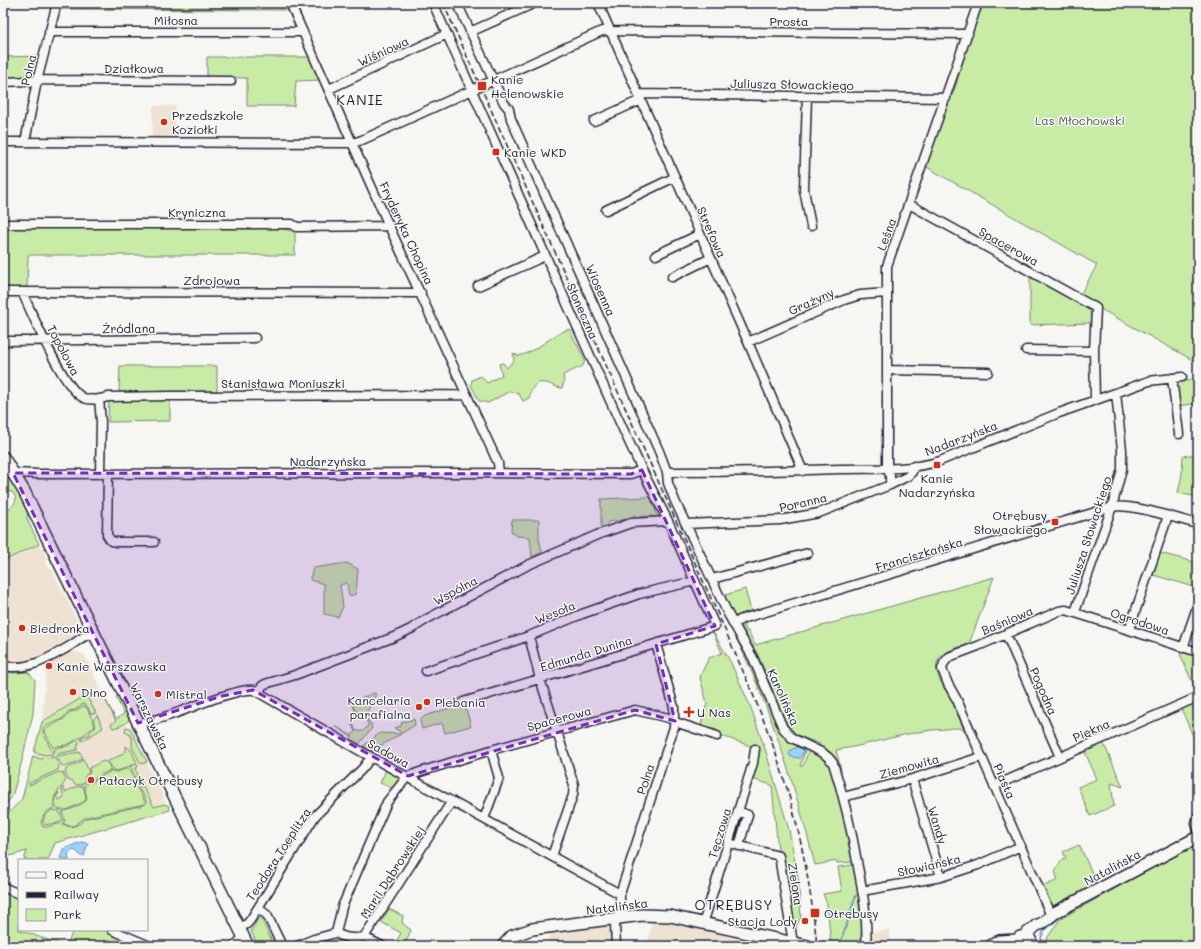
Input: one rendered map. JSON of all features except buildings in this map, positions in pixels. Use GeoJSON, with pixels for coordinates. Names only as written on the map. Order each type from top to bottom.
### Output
{"type":"FeatureCollection","features":[{"type":"Feature","properties":{"kind":"main road","name":"Warszawska"},"geometry":{"type":"LineString","coordinates":[[3,457],[8,473],[24,491],[244,937]]}},
{"type":"Feature","properties":{"kind":"main road","name":"Natalińska"},"geometry":{"type":"LineString","coordinates":[[992,946],[999,941],[1027,943],[1037,924],[1041,924],[1071,904],[1198,837]]}},
{"type":"Feature","properties":{"kind":"main road","name":"Natalińska"},"geometry":{"type":"LineString","coordinates":[[503,946],[512,936],[532,929],[642,915],[656,915],[670,916],[808,946]]}},
{"type":"Feature","properties":{"kind":"street","name":"Polna"},"geometry":{"type":"LineString","coordinates":[[25,142],[37,81],[57,3]]}},
{"type":"Feature","properties":{"kind":"street","name":"Fryderyka Chopina"},"geometry":{"type":"LineString","coordinates":[[290,3],[389,226],[468,395],[498,463],[499,473]]}},
{"type":"Feature","properties":{"kind":"street","name":"Słoneczna"},"geometry":{"type":"LineString","coordinates":[[433,3],[545,256],[642,470],[668,521],[715,626]]}},
{"type":"Feature","properties":{"kind":"street","name":"Wiosenna"},"geometry":{"type":"LineString","coordinates":[[457,3],[504,102],[503,106],[505,112],[511,119],[667,472]]}},
{"type":"Feature","properties":{"kind":"street"},"geometry":{"type":"LineString","coordinates":[[470,32],[535,3]]}},
{"type":"Feature","properties":{"kind":"street","name":"Strefowa"},"geometry":{"type":"LineString","coordinates":[[598,3],[748,342],[803,471]]}},
{"type":"Feature","properties":{"kind":"street","name":"Leśna"},"geometry":{"type":"LineString","coordinates":[[890,485],[890,476],[887,469],[886,293],[888,264],[978,3]]}},
{"type":"Feature","properties":{"kind":"street","name":"Prosta"},"geometry":{"type":"LineString","coordinates":[[353,143],[472,91],[602,31],[968,34]]}},
{"type":"Feature","properties":{"kind":"street","name":"Miłosna"},"geometry":{"type":"LineString","coordinates":[[49,32],[303,32]]}},
{"type":"Feature","properties":{"kind":"street","name":"Wiśniowa"},"geometry":{"type":"LineString","coordinates":[[328,89],[447,34]]}},
{"type":"Feature","properties":{"kind":"street","name":"Działkowa"},"geometry":{"type":"LineString","coordinates":[[3,82],[231,81]]}},
{"type":"Feature","properties":{"kind":"street"},"geometry":{"type":"LineString","coordinates":[[594,121],[639,97]]}},
{"type":"Feature","properties":{"kind":"street","name":"Juliusza Słowackiego"},"geometry":{"type":"LineString","coordinates":[[639,97],[946,98]]}},
{"type":"Feature","properties":{"kind":"street"},"geometry":{"type":"LineString","coordinates":[[807,97],[804,190],[812,226]]}},
{"type":"Feature","properties":{"kind":"street"},"geometry":{"type":"LineString","coordinates":[[3,142],[353,143]]}},
{"type":"Feature","properties":{"kind":"street"},"geometry":{"type":"LineString","coordinates":[[606,210],[675,177]]}},
{"type":"Feature","properties":{"kind":"street","name":"Spacerowa"},"geometry":{"type":"LineString","coordinates":[[909,204],[1096,308],[1094,351]]}},
{"type":"Feature","properties":{"kind":"street","name":"Kryniczna"},"geometry":{"type":"LineString","coordinates":[[3,224],[292,224],[297,227],[389,226]]}},
{"type":"Feature","properties":{"kind":"street"},"geometry":{"type":"LineString","coordinates":[[656,255],[700,234]]}},
{"type":"Feature","properties":{"kind":"street"},"geometry":{"type":"LineString","coordinates":[[478,286],[545,256]]}},
{"type":"Feature","properties":{"kind":"street"},"geometry":{"type":"LineString","coordinates":[[672,277],[711,258]]}},
{"type":"Feature","properties":{"kind":"street","name":"Zdrojowa"},"geometry":{"type":"LineString","coordinates":[[3,292],[421,293]]}},
{"type":"Feature","properties":{"kind":"street","name":"Topolowa"},"geometry":{"type":"LineString","coordinates":[[22,292],[45,341],[68,382],[75,391],[84,398],[99,399]]}},
{"type":"Feature","properties":{"kind":"street","name":"Grażyny"},"geometry":{"type":"LineString","coordinates":[[748,342],[844,300],[860,295],[886,293]]}},
{"type":"Feature","properties":{"kind":"street","name":"Źródlana"},"geometry":{"type":"LineString","coordinates":[[3,340],[45,341],[255,338]]}},
{"type":"Feature","properties":{"kind":"street"},"geometry":{"type":"LineString","coordinates":[[1026,350],[1094,351],[1095,400]]}},
{"type":"Feature","properties":{"kind":"street"},"geometry":{"type":"LineString","coordinates":[[887,370],[988,372]]}},
{"type":"Feature","properties":{"kind":"street","name":"Nadarzyńska"},"geometry":{"type":"LineString","coordinates":[[667,472],[887,469],[914,466],[940,461],[1015,430],[1149,381],[1182,377]]}},
{"type":"Feature","properties":{"kind":"street"},"geometry":{"type":"LineString","coordinates":[[1172,378],[1179,434]]}},
{"type":"Feature","properties":{"kind":"street","name":"Juliusza Słowackiego"},"geometry":{"type":"LineString","coordinates":[[1075,612],[1112,507],[1122,465],[1122,450],[1116,393]]}},
{"type":"Feature","properties":{"kind":"street","name":"Stanisława Moniuszki"},"geometry":{"type":"LineString","coordinates":[[99,399],[108,397],[176,396],[468,395]]}},
{"type":"Feature","properties":{"kind":"street"},"geometry":{"type":"LineString","coordinates":[[99,399],[108,539],[116,542],[154,542]]}},
{"type":"Feature","properties":{"kind":"street","name":"Poranna"},"geometry":{"type":"LineString","coordinates":[[686,524],[780,520],[819,513],[890,485],[908,476],[912,472],[914,466]]}},
{"type":"Feature","properties":{"kind":"street","name":"Nadarzyńska"},"geometry":{"type":"LineString","coordinates":[[8,473],[631,474],[642,470]]}},
{"type":"Feature","properties":{"kind":"street","name":"Karolińska"},"geometry":{"type":"LineString","coordinates":[[667,472],[668,483],[686,524],[733,624],[753,658],[784,730],[794,740],[821,752],[831,759],[834,765],[853,841],[862,891],[867,925],[866,946]]}},
{"type":"Feature","properties":{"kind":"street"},"geometry":{"type":"LineString","coordinates":[[1112,507],[1127,507],[1198,524]]}},
{"type":"Feature","properties":{"kind":"street","name":"Franciszkańska"},"geometry":{"type":"LineString","coordinates":[[733,624],[1112,507]]}},
{"type":"Feature","properties":{"kind":"street"},"geometry":{"type":"LineString","coordinates":[[1129,630],[1168,516]]}},
{"type":"Feature","properties":{"kind":"street","name":"Wspólna"},"geometry":{"type":"LineString","coordinates":[[259,692],[265,684],[295,675],[394,637],[528,565],[569,547],[631,523],[668,521]]}},
{"type":"Feature","properties":{"kind":"street"},"geometry":{"type":"LineString","coordinates":[[712,579],[808,554]]}},
{"type":"Feature","properties":{"kind":"street","name":"Wesoła"},"geometry":{"type":"LineString","coordinates":[[426,671],[529,636],[582,614],[639,594],[695,581]]}},
{"type":"Feature","properties":{"kind":"street"},"geometry":{"type":"LineString","coordinates":[[1183,648],[1198,604]]}},
{"type":"Feature","properties":{"kind":"street","name":"Baśniowa"},"geometry":{"type":"LineString","coordinates":[[949,657],[1061,610],[1075,612]]}},
{"type":"Feature","properties":{"kind":"street","name":"Ogrodowa"},"geometry":{"type":"LineString","coordinates":[[1075,612],[1198,652]]}},
{"type":"Feature","properties":{"kind":"street","name":"Edmunda Dunina"},"geometry":{"type":"LineString","coordinates":[[463,702],[715,626]]}},
{"type":"Feature","properties":{"kind":"street"},"geometry":{"type":"LineString","coordinates":[[3,666],[17,668],[31,666],[72,645],[86,635],[95,634]]}},
{"type":"Feature","properties":{"kind":"street","name":"Pogodna"},"geometry":{"type":"LineString","coordinates":[[1006,634],[1060,757]]}},
{"type":"Feature","properties":{"kind":"street"},"geometry":{"type":"LineString","coordinates":[[529,636],[540,680],[574,785],[573,795],[552,856]]}},
{"type":"Feature","properties":{"kind":"street","name":"Polna"},"geometry":{"type":"LineString","coordinates":[[616,946],[615,924],[621,910],[620,894],[674,730],[674,707],[656,644]]}},
{"type":"Feature","properties":{"kind":"street","name":"Piasta"},"geometry":{"type":"LineString","coordinates":[[949,657],[943,664],[943,673],[957,700],[1051,916]]}},
{"type":"Feature","properties":{"kind":"street","name":"Sadowa"},"geometry":{"type":"LineString","coordinates":[[138,723],[155,719],[222,696],[242,691],[253,690],[259,692],[371,757],[620,894]]}},
{"type":"Feature","properties":{"kind":"street","name":"Piękna"},"geometry":{"type":"LineString","coordinates":[[994,786],[1198,697]]}},
{"type":"Feature","properties":{"kind":"street","name":"Spacerowa"},"geometry":{"type":"LineString","coordinates":[[407,777],[491,750],[635,710],[669,718],[717,736]]}},
{"type":"Feature","properties":{"kind":"street"},"geometry":{"type":"LineString","coordinates":[[484,819],[499,778],[491,750]]}},
{"type":"Feature","properties":{"kind":"street","name":"Tęczowa"},"geometry":{"type":"LineString","coordinates":[[703,924],[753,763],[755,750]]}},
{"type":"Feature","properties":{"kind":"street","name":"Teodora Toeplitza"},"geometry":{"type":"LineString","coordinates":[[234,946],[244,937],[250,921],[315,816],[363,768],[371,757]]}},
{"type":"Feature","properties":{"kind":"street","name":"Ziemowita"},"geometry":{"type":"LineString","coordinates":[[843,797],[912,779],[981,757]]}},
{"type":"Feature","properties":{"kind":"street"},"geometry":{"type":"LineString","coordinates":[[339,935],[342,907],[387,802],[407,777]]}},
{"type":"Feature","properties":{"kind":"street","name":"Wandy"},"geometry":{"type":"LineString","coordinates":[[912,779],[941,877]]}},
{"type":"Feature","properties":{"kind":"street","name":"Marii Dąbrowskiej"},"geometry":{"type":"LineString","coordinates":[[297,946],[314,939],[339,935],[359,938],[364,937],[452,801]]}},
{"type":"Feature","properties":{"kind":"street"},"geometry":{"type":"LineString","coordinates":[[738,811],[748,815],[739,846]]}},
{"type":"Feature","properties":{"kind":"street"},"geometry":{"type":"LineString","coordinates":[[1198,816],[1196,823],[1198,830]]}},
{"type":"Feature","properties":{"kind":"street","name":"Zielona"},"geometry":{"type":"LineString","coordinates":[[729,843],[779,856],[793,943]]}},
{"type":"Feature","properties":{"kind":"street","name":"Słowiańska"},"geometry":{"type":"LineString","coordinates":[[862,891],[941,877],[978,865],[1021,846]]}},
{"type":"Feature","properties":{"kind":"street"},"geometry":{"type":"LineString","coordinates":[[3,887],[18,894]]}},
{"type":"Feature","properties":{"kind":"street"},"geometry":{"type":"LineString","coordinates":[[258,908],[266,914],[282,946]]}},
{"type":"Feature","properties":{"kind":"street"},"geometry":{"type":"LineString","coordinates":[[114,931],[150,946]]}},
{"type":"Feature","properties":{"kind":"street"},"geometry":{"type":"LineString","coordinates":[[364,937],[382,946]]}},
{"type":"Feature","properties":{"kind":"highlighted area"},"geometry":{"type":"Polygon","coordinates":[[[642,470],[715,626],[656,644],[675,721],[635,710],[408,776],[253,690],[222,696],[138,723],[13,473],[631,474],[642,470]]]}},
{"type":"Feature","properties":{"kind":"shaded area","name":"Przedszkole Koziołki"},"geometry":{"type":"Polygon","coordinates":[[[153,106],[176,106],[175,138],[152,138],[153,106]]]}},
{"type":"Feature","properties":{"kind":"shaded area"},"geometry":{"type":"Polygon","coordinates":[[[39,544],[48,560],[46,562],[50,569],[52,569],[83,633],[24,663],[8,663],[3,661],[3,561],[39,544]]]}},
{"type":"Feature","properties":{"kind":"shaded area","name":"Pałacyk Otrębusy"},"geometry":{"type":"Polygon","coordinates":[[[72,651],[84,654],[115,720],[124,715],[128,728],[130,728],[164,797],[163,799],[170,810],[3,858],[3,819],[22,799],[42,722],[46,668],[51,662],[72,651]]]}},
{"type":"Feature","properties":{"kind":"shaded area"},"geometry":{"type":"Polygon","coordinates":[[[653,919],[680,923],[685,926],[689,924],[724,932],[726,936],[745,940],[743,946],[647,946],[653,919]]]}},
{"type":"Feature","properties":{"kind":"shaded area"},"geometry":{"type":"Polygon","coordinates":[[[606,926],[610,930],[611,946],[546,946],[550,931],[606,926]]]}},
{"type":"Feature","properties":{"kind":"shaded area"},"geometry":{"type":"Polygon","coordinates":[[[890,930],[890,946],[871,946],[871,936],[873,935],[872,932],[890,930]]]}},
{"type":"Feature","properties":{"kind":"green space"},"geometry":{"type":"Polygon","coordinates":[[[60,3],[285,3],[289,10],[58,9],[60,3]]]}},
{"type":"Feature","properties":{"kind":"green space","name":"Las Młochowski"},"geometry":{"type":"Polygon","coordinates":[[[980,3],[1198,3],[1198,363],[1079,297],[1097,265],[925,166],[936,133],[955,88],[980,3]]]}},
{"type":"Feature","properties":{"kind":"green space"},"geometry":{"type":"Polygon","coordinates":[[[39,56],[36,75],[31,79],[5,79],[5,57],[39,56]]]}},
{"type":"Feature","properties":{"kind":"green space"},"geometry":{"type":"Polygon","coordinates":[[[207,57],[309,57],[320,80],[296,81],[294,106],[247,106],[247,78],[207,77],[207,57]]]}},
{"type":"Feature","properties":{"kind":"green space"},"geometry":{"type":"Polygon","coordinates":[[[3,226],[276,227],[295,232],[295,255],[28,255],[27,287],[3,288],[3,226]]]}},
{"type":"Feature","properties":{"kind":"green space"},"geometry":{"type":"Polygon","coordinates":[[[1030,277],[1091,309],[1091,323],[1030,325],[1030,277]]]}},
{"type":"Feature","properties":{"kind":"green space"},"geometry":{"type":"Polygon","coordinates":[[[569,329],[585,360],[583,366],[563,375],[564,382],[562,388],[546,383],[539,383],[534,386],[529,398],[523,401],[519,394],[510,391],[488,403],[479,401],[471,385],[472,380],[481,376],[487,383],[502,375],[499,364],[503,363],[507,368],[514,360],[513,353],[518,356],[531,351],[556,335],[569,329]]]}},
{"type":"Feature","properties":{"kind":"green space"},"geometry":{"type":"Polygon","coordinates":[[[120,366],[217,366],[217,391],[119,392],[120,366]]]}},
{"type":"Feature","properties":{"kind":"green space"},"geometry":{"type":"Polygon","coordinates":[[[1198,380],[1198,403],[1179,406],[1176,381],[1198,380]]]}},
{"type":"Feature","properties":{"kind":"green space"},"geometry":{"type":"Polygon","coordinates":[[[109,400],[170,400],[170,421],[108,422],[109,400]]]}},
{"type":"Feature","properties":{"kind":"green space"},"geometry":{"type":"Polygon","coordinates":[[[1198,454],[1198,497],[1178,493],[1182,474],[1183,456],[1198,454]]]}},
{"type":"Feature","properties":{"kind":"green space"},"geometry":{"type":"Polygon","coordinates":[[[3,477],[12,479],[28,511],[27,519],[39,544],[3,561],[3,508],[10,508],[16,499],[13,493],[3,489],[3,477]]]}},
{"type":"Feature","properties":{"kind":"green space"},"geometry":{"type":"Polygon","coordinates":[[[651,498],[658,518],[653,516],[635,515],[622,520],[608,522],[601,532],[601,499],[651,498]]]}},
{"type":"Feature","properties":{"kind":"green space"},"geometry":{"type":"Polygon","coordinates":[[[512,520],[539,520],[539,538],[542,552],[532,557],[530,537],[517,536],[511,531],[512,520]]]}},
{"type":"Feature","properties":{"kind":"green space"},"geometry":{"type":"Polygon","coordinates":[[[1160,553],[1198,563],[1198,588],[1153,575],[1153,571],[1160,553]]]}},
{"type":"Feature","properties":{"kind":"green space"},"geometry":{"type":"Polygon","coordinates":[[[347,563],[358,569],[356,594],[349,596],[347,583],[340,585],[343,607],[338,617],[324,614],[324,584],[310,580],[313,568],[347,563]]]}},
{"type":"Feature","properties":{"kind":"green space"},"geometry":{"type":"Polygon","coordinates":[[[994,577],[969,644],[946,652],[939,659],[937,665],[939,678],[952,701],[964,730],[960,728],[953,728],[918,732],[836,750],[841,770],[835,758],[828,750],[819,746],[820,744],[797,735],[787,724],[777,702],[769,680],[770,679],[742,628],[744,624],[746,631],[748,631],[755,645],[994,577]]]}},
{"type":"Feature","properties":{"kind":"green space"},"geometry":{"type":"Polygon","coordinates":[[[745,589],[751,611],[732,617],[722,596],[745,589]]]}},
{"type":"Feature","properties":{"kind":"green space"},"geometry":{"type":"Polygon","coordinates":[[[725,616],[746,651],[781,731],[788,740],[806,749],[800,766],[803,766],[809,750],[823,758],[830,766],[842,808],[853,862],[837,863],[837,861],[815,865],[798,801],[778,738],[754,676],[725,616]]]}},
{"type":"Feature","properties":{"kind":"green space"},"geometry":{"type":"Polygon","coordinates":[[[713,632],[730,661],[751,708],[766,752],[789,830],[798,877],[801,917],[796,927],[785,925],[772,785],[752,779],[759,749],[719,735],[717,730],[701,725],[707,703],[700,678],[709,658],[722,653],[713,632]]]}},
{"type":"Feature","properties":{"kind":"green space"},"geometry":{"type":"Polygon","coordinates":[[[1183,651],[1198,655],[1197,693],[1180,654],[1183,651]]]}},
{"type":"Feature","properties":{"kind":"green space"},"geometry":{"type":"Polygon","coordinates":[[[3,669],[13,673],[28,672],[35,680],[33,714],[21,764],[12,797],[3,807],[3,669]]]}},
{"type":"Feature","properties":{"kind":"green space"},"geometry":{"type":"Polygon","coordinates":[[[374,693],[376,694],[366,714],[355,711],[352,702],[374,693]]]}},
{"type":"Feature","properties":{"kind":"green space"},"geometry":{"type":"Polygon","coordinates":[[[86,695],[96,713],[90,713],[88,707],[83,704],[75,710],[69,711],[62,719],[48,725],[43,729],[53,754],[45,755],[34,752],[42,722],[86,695]]]}},
{"type":"Feature","properties":{"kind":"green space"},"geometry":{"type":"Polygon","coordinates":[[[119,696],[131,716],[126,723],[113,728],[111,724],[116,721],[106,701],[116,719],[124,714],[116,697],[119,696]]]}},
{"type":"Feature","properties":{"kind":"green space"},"geometry":{"type":"Polygon","coordinates":[[[1198,701],[1198,748],[1181,708],[1198,701]]]}},
{"type":"Feature","properties":{"kind":"green space"},"geometry":{"type":"Polygon","coordinates":[[[462,704],[465,706],[471,726],[445,733],[442,723],[422,729],[420,720],[425,716],[462,704]]]}},
{"type":"Feature","properties":{"kind":"green space"},"geometry":{"type":"Polygon","coordinates":[[[83,706],[87,708],[95,726],[73,742],[53,748],[45,732],[46,729],[65,718],[70,712],[76,711],[83,706]]]}},
{"type":"Feature","properties":{"kind":"green space"},"geometry":{"type":"Polygon","coordinates":[[[97,715],[103,728],[82,741],[81,738],[89,735],[96,726],[93,720],[97,715]]]}},
{"type":"Feature","properties":{"kind":"green space"},"geometry":{"type":"Polygon","coordinates":[[[366,718],[371,724],[372,728],[359,744],[351,739],[352,737],[335,726],[352,736],[355,731],[352,726],[353,722],[355,730],[363,731],[368,726],[366,718]]]}},
{"type":"Feature","properties":{"kind":"green space"},"geometry":{"type":"Polygon","coordinates":[[[414,719],[415,725],[402,733],[394,728],[401,726],[402,722],[414,719]]]}},
{"type":"Feature","properties":{"kind":"green space"},"geometry":{"type":"Polygon","coordinates":[[[126,727],[130,728],[147,762],[141,764],[132,747],[132,738],[125,732],[126,727]]]}},
{"type":"Feature","properties":{"kind":"green space"},"geometry":{"type":"Polygon","coordinates":[[[380,733],[401,734],[371,751],[363,746],[380,733]]]}},
{"type":"Feature","properties":{"kind":"green space"},"geometry":{"type":"Polygon","coordinates":[[[77,740],[80,743],[78,744],[77,750],[56,754],[54,750],[59,747],[68,746],[77,740]]]}},
{"type":"Feature","properties":{"kind":"green space"},"geometry":{"type":"Polygon","coordinates":[[[1103,742],[1123,787],[1111,783],[1114,806],[1090,816],[1078,787],[1097,779],[1084,750],[1103,742]]]}},
{"type":"Feature","properties":{"kind":"green space"},"geometry":{"type":"Polygon","coordinates":[[[126,746],[131,750],[137,763],[114,771],[108,761],[126,751],[126,746]]]}},
{"type":"Feature","properties":{"kind":"green space"},"geometry":{"type":"Polygon","coordinates":[[[80,752],[83,759],[65,767],[61,765],[57,756],[80,752]]]}},
{"type":"Feature","properties":{"kind":"green space"},"geometry":{"type":"Polygon","coordinates":[[[33,756],[40,759],[55,757],[59,766],[58,770],[29,783],[29,785],[59,772],[63,773],[66,780],[55,796],[55,808],[48,811],[43,817],[41,823],[43,827],[64,824],[72,827],[87,818],[144,805],[147,803],[138,788],[143,786],[154,807],[165,804],[168,805],[170,810],[55,843],[48,859],[24,859],[27,851],[3,858],[3,819],[22,799],[33,756]]]}},
{"type":"Feature","properties":{"kind":"green space"},"geometry":{"type":"Polygon","coordinates":[[[84,760],[89,772],[85,776],[85,781],[83,784],[75,785],[72,780],[69,781],[65,773],[66,769],[84,760]]]}},
{"type":"Feature","properties":{"kind":"green space"},"geometry":{"type":"Polygon","coordinates":[[[103,761],[108,763],[111,770],[98,776],[92,781],[87,780],[86,778],[90,772],[89,768],[103,761]]]}},
{"type":"Feature","properties":{"kind":"green space"},"geometry":{"type":"Polygon","coordinates":[[[137,764],[138,767],[135,769],[142,783],[137,785],[130,766],[137,764]]]}},
{"type":"Feature","properties":{"kind":"green space"},"geometry":{"type":"Polygon","coordinates":[[[128,768],[145,802],[144,804],[87,817],[71,826],[63,823],[65,820],[62,812],[74,808],[86,801],[86,783],[92,782],[111,771],[117,772],[128,768]]]}},
{"type":"Feature","properties":{"kind":"green space"},"geometry":{"type":"Polygon","coordinates":[[[386,770],[399,777],[398,781],[392,788],[380,783],[386,770]]]}},
{"type":"Feature","properties":{"kind":"green space"},"geometry":{"type":"Polygon","coordinates":[[[83,786],[86,797],[84,802],[66,810],[60,810],[56,808],[56,796],[59,800],[64,797],[61,789],[63,787],[65,792],[76,787],[83,786]]]}},
{"type":"Feature","properties":{"kind":"green space"},"geometry":{"type":"Polygon","coordinates":[[[52,810],[59,811],[63,820],[58,823],[44,825],[43,822],[45,815],[52,810]]]}},
{"type":"Feature","properties":{"kind":"green space"},"geometry":{"type":"Polygon","coordinates":[[[1079,845],[1097,883],[1051,907],[1042,887],[1058,880],[1055,871],[1061,861],[1066,858],[1063,852],[1079,845]]]}},
{"type":"Feature","properties":{"kind":"green space"},"geometry":{"type":"Polygon","coordinates":[[[1198,846],[1198,946],[1050,946],[1046,940],[1060,919],[1176,855],[1198,846]]]}},
{"type":"Feature","properties":{"kind":"green space"},"geometry":{"type":"Polygon","coordinates":[[[854,865],[862,925],[860,946],[841,946],[831,944],[827,904],[823,894],[842,891],[838,867],[854,865]]]}},
{"type":"Feature","properties":{"kind":"green space"},"geometry":{"type":"Polygon","coordinates":[[[3,889],[18,896],[18,931],[63,945],[62,946],[3,946],[3,889]]]}},
{"type":"Feature","properties":{"kind":"green space"},"geometry":{"type":"Polygon","coordinates":[[[389,909],[403,916],[402,923],[411,930],[404,946],[394,946],[401,933],[381,922],[389,909]]]}},
{"type":"Feature","properties":{"kind":"green space"},"geometry":{"type":"Polygon","coordinates":[[[260,916],[274,946],[258,946],[251,931],[260,916]]]}},
{"type":"Feature","properties":{"kind":"green space"},"geometry":{"type":"Polygon","coordinates":[[[73,931],[107,931],[141,946],[67,946],[73,931]]]}},
{"type":"Feature","properties":{"kind":"green space"},"geometry":{"type":"Polygon","coordinates":[[[756,939],[775,943],[779,946],[743,946],[744,941],[752,943],[756,939]]]}},
{"type":"Feature","properties":{"kind":"water"},"geometry":{"type":"Polygon","coordinates":[[[797,747],[803,749],[804,751],[800,758],[791,757],[789,754],[791,750],[797,747]]]}},
{"type":"Feature","properties":{"kind":"water"},"geometry":{"type":"Polygon","coordinates":[[[81,842],[88,843],[84,856],[81,856],[73,850],[68,854],[69,859],[62,859],[60,858],[63,849],[81,842]]]}},
{"type":"Feature","properties":{"kind":"waterway"},"geometry":{"type":"LineString","coordinates":[[851,910],[856,895]]}},
{"type":"Feature","properties":{"kind":"waterway"},"geometry":{"type":"LineString","coordinates":[[843,935],[851,912]]}},
{"type":"Feature","properties":{"kind":"waterway"},"geometry":{"type":"LineString","coordinates":[[1044,946],[1041,938],[1044,931],[1065,913]]}},
{"type":"Feature","properties":{"kind":"waterway"},"geometry":{"type":"LineString","coordinates":[[840,943],[842,937]]}},
{"type":"Feature","properties":{"kind":"railway"},"geometry":{"type":"LineString","coordinates":[[443,3],[722,623],[763,719],[778,759],[790,799],[800,841],[812,903],[817,946]]}},
{"type":"Feature","properties":{"kind":"place","name":"Kanie Helenowskie"},"geometry":{"type":"Point","coordinates":[482,86]}},
{"type":"Feature","properties":{"kind":"place","name":"Przedszkole Koziołki"},"geometry":{"type":"Point","coordinates":[164,122]}},
{"type":"Feature","properties":{"kind":"place","name":"Kanie WKD"},"geometry":{"type":"Point","coordinates":[496,152]}},
{"type":"Feature","properties":{"kind":"place","name":"Kanie Nadarzyńska"},"geometry":{"type":"Point","coordinates":[937,465]}},
{"type":"Feature","properties":{"kind":"place","name":"Otrębusy Słowackiego"},"geometry":{"type":"Point","coordinates":[1055,522]}},
{"type":"Feature","properties":{"kind":"place","name":"Biedronka"},"geometry":{"type":"Point","coordinates":[22,628]}},
{"type":"Feature","properties":{"kind":"place","name":"Kanie Warszawska"},"geometry":{"type":"Point","coordinates":[49,666]}},
{"type":"Feature","properties":{"kind":"place","name":"Dino"},"geometry":{"type":"Point","coordinates":[73,692]}},
{"type":"Feature","properties":{"kind":"place","name":"Mistral"},"geometry":{"type":"Point","coordinates":[158,694]}},
{"type":"Feature","properties":{"kind":"place","name":"Plebania"},"geometry":{"type":"Point","coordinates":[427,702]}},
{"type":"Feature","properties":{"kind":"place","name":"Kancelaria parafialna"},"geometry":{"type":"Point","coordinates":[419,707]}},
{"type":"Feature","properties":{"kind":"place","name":"U Nas"},"geometry":{"type":"Point","coordinates":[689,712]}},
{"type":"Feature","properties":{"kind":"place","name":"Pałacyk Otrębusy"},"geometry":{"type":"Point","coordinates":[91,780]}},
{"type":"Feature","properties":{"kind":"place","name":"Otrębusy"},"geometry":{"type":"Point","coordinates":[815,913]}},
{"type":"Feature","properties":{"kind":"place","name":"Stacja Lody"},"geometry":{"type":"Point","coordinates":[805,921]}},
{"type":"Feature","properties":{"kind":"district","name":"KANIE"},"geometry":{"type":"Point","coordinates":[360,99]}},
{"type":"Feature","properties":{"kind":"district","name":"OTRĘBUSY"},"geometry":{"type":"Point","coordinates":[734,904]}}]}
